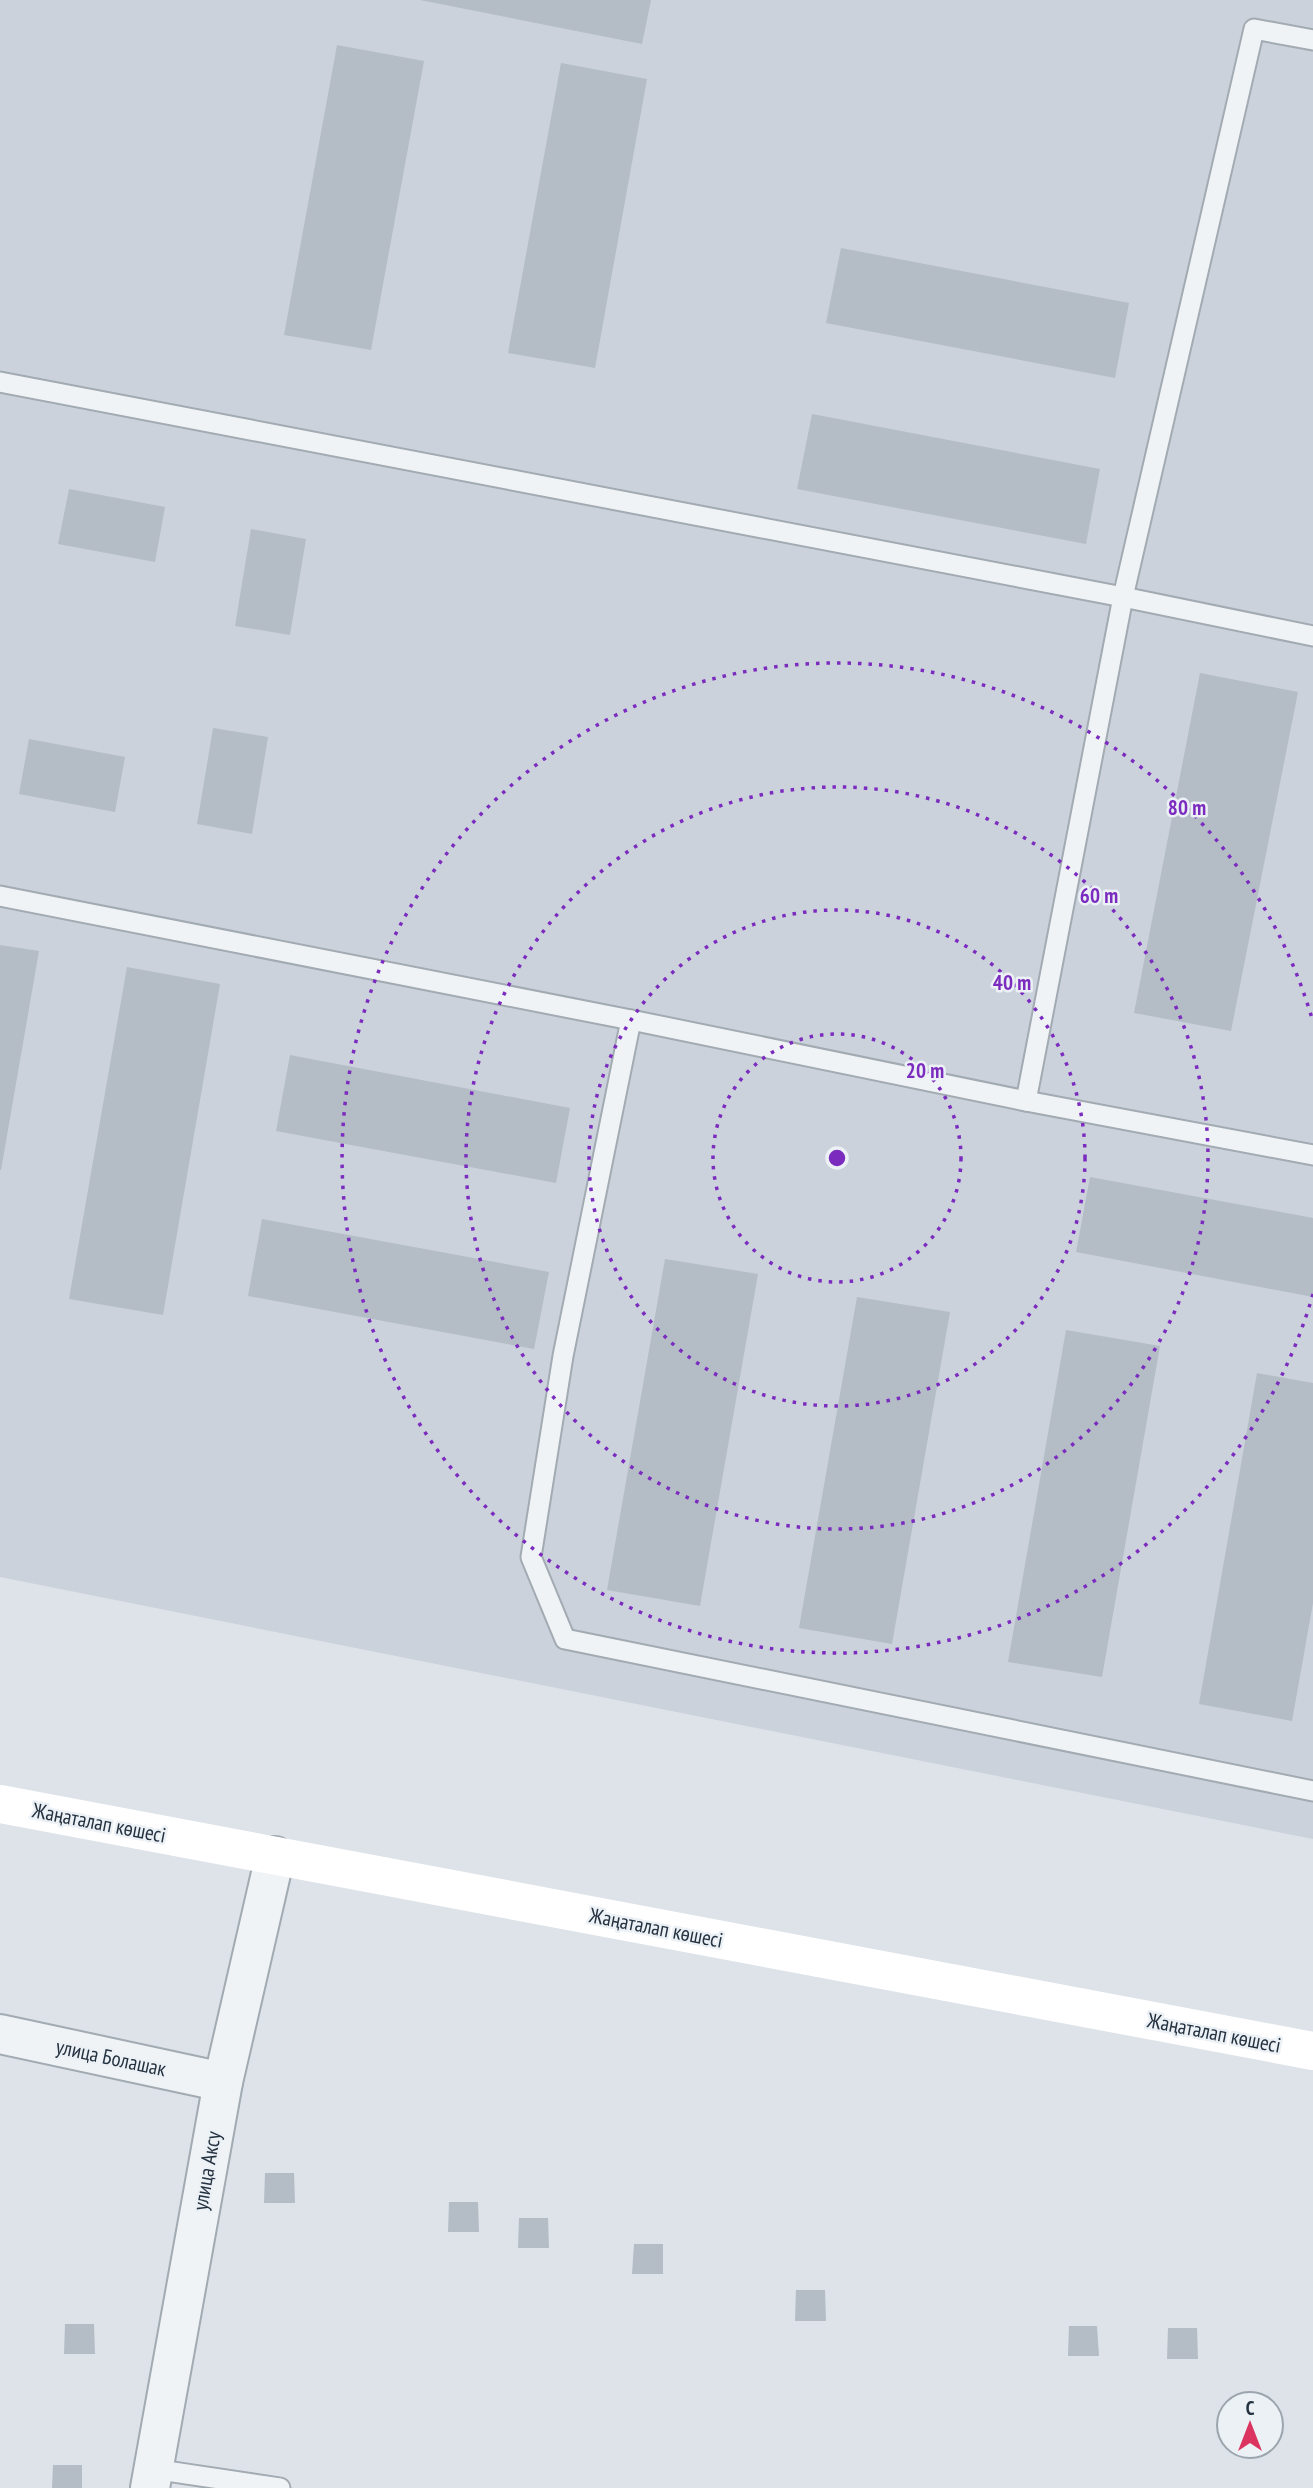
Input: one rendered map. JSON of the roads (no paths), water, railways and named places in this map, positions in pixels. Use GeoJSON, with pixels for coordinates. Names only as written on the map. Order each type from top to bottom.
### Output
{"type":"FeatureCollection","features":[{"type":"Feature","properties":{"kind":"main road","name":"Жаңаталап көшесі"},"geometry":{"type":"LineString","coordinates":[[0,1804],[1313,2051]]}},
{"type":"Feature","properties":{"kind":"street","name":"улица Аксу"},"geometry":{"type":"LineString","coordinates":[[151,2479],[223,2082],[275,1856]]}},
{"type":"Feature","properties":{"kind":"street","name":"улица Болашак"},"geometry":{"type":"LineString","coordinates":[[0,2034],[223,2082]]}},
{"type":"Feature","properties":{"kind":"lane"},"geometry":{"type":"LineString","coordinates":[[1026,1101],[1123,597],[1254,29],[1313,40]]}},
{"type":"Feature","properties":{"kind":"lane"},"geometry":{"type":"LineString","coordinates":[[0,382],[1123,597],[1313,636]]}},
{"type":"Feature","properties":{"kind":"lane"},"geometry":{"type":"LineString","coordinates":[[0,896],[1026,1101],[1313,1155]]}},
{"type":"Feature","properties":{"kind":"lane"},"geometry":{"type":"LineString","coordinates":[[631,1020],[563,1356],[531,1557],[565,1639],[1313,1791]]}},
{"type":"Feature","properties":{"kind":"lane"},"geometry":{"type":"LineString","coordinates":[[151,2479],[280,2488]]}}]}
